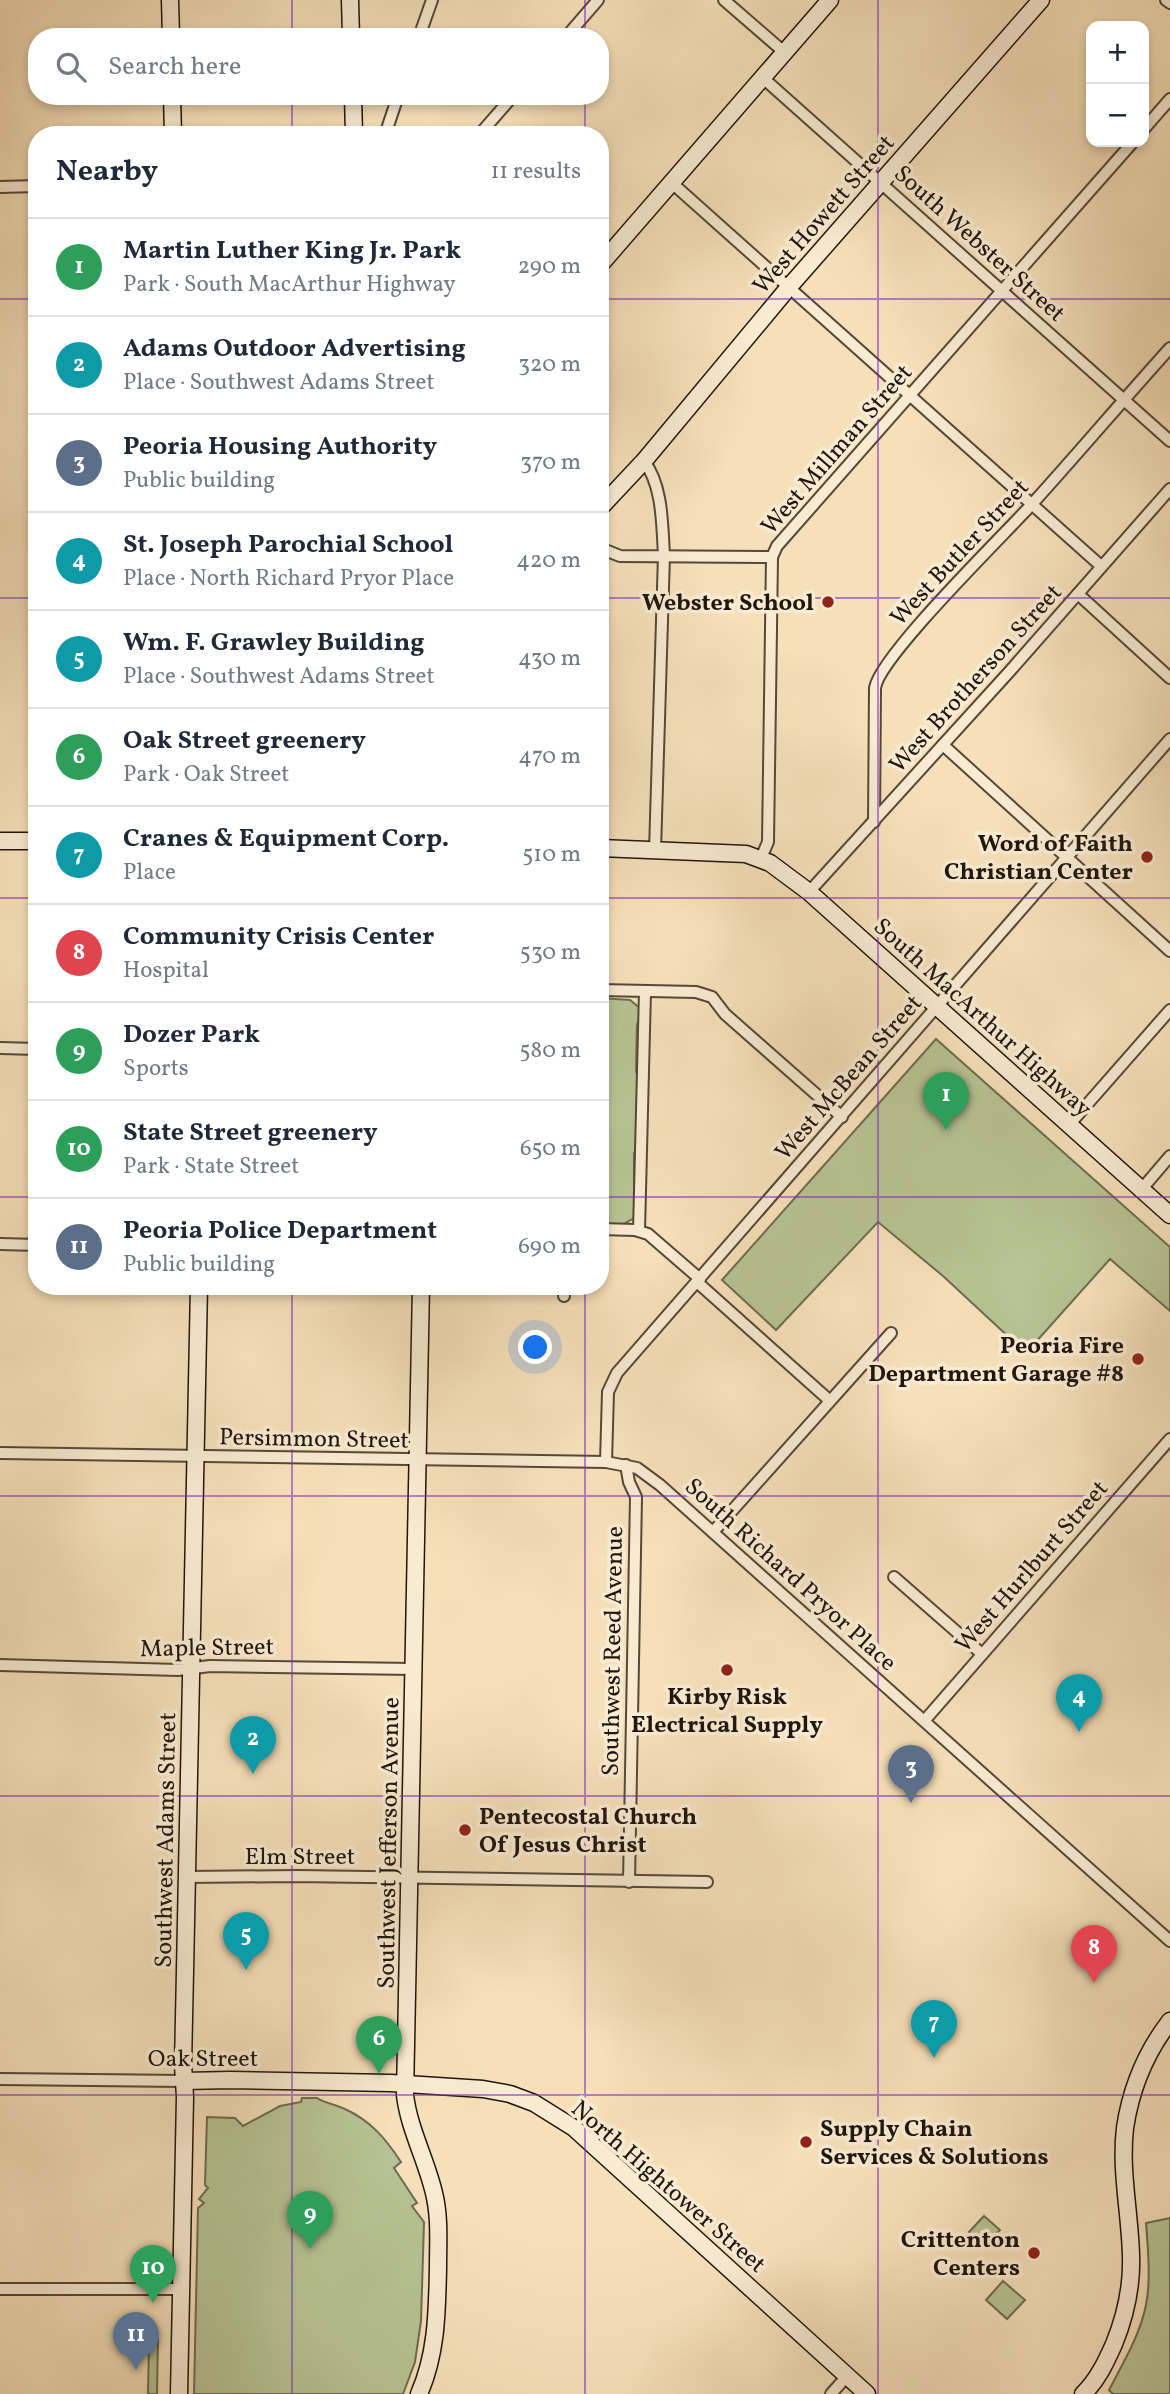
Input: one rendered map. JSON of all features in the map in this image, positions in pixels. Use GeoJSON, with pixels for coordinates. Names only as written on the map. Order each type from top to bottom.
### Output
{"type":"FeatureCollection","features":[{"type":"Feature","properties":{"kind":"main road"},"geometry":{"type":"LineString","coordinates":[[170,0],[171,28]]}},
{"type":"Feature","properties":{"kind":"main road"},"geometry":{"type":"LineString","coordinates":[[350,0],[351,28]]}},
{"type":"Feature","properties":{"kind":"main road"},"geometry":{"type":"LineString","coordinates":[[609,255],[830,0]]}},
{"type":"Feature","properties":{"kind":"main road","name":"West Howett Street"},"geometry":{"type":"LineString","coordinates":[[609,498],[644,461],[789,287],[1041,0]]}},
{"type":"Feature","properties":{"kind":"main road"},"geometry":{"type":"LineString","coordinates":[[172,105],[173,126]]}},
{"type":"Feature","properties":{"kind":"main road"},"geometry":{"type":"LineString","coordinates":[[353,105],[354,126]]}},
{"type":"Feature","properties":{"kind":"main road"},"geometry":{"type":"LineString","coordinates":[[0,841],[28,841]]}},
{"type":"Feature","properties":{"kind":"main road"},"geometry":{"type":"LineString","coordinates":[[609,848],[730,852],[761,858]]}},
{"type":"Feature","properties":{"kind":"main road","name":"South MacArthur Highway"},"geometry":{"type":"LineString","coordinates":[[761,858],[809,892],[1170,1215]]}},
{"type":"Feature","properties":{"kind":"main road","name":"Southwest Adams Street"},"geometry":{"type":"LineString","coordinates":[[179,2394],[198,1295]]}},
{"type":"Feature","properties":{"kind":"main road","name":"Southwest Jefferson Avenue"},"geometry":{"type":"LineString","coordinates":[[419,2394],[435,2337],[438,2219],[432,2183],[408,2111],[406,2084],[421,1295]]}},
{"type":"Feature","properties":{"kind":"main road"},"geometry":{"type":"LineString","coordinates":[[1083,2394],[1110,2353],[1127,2303],[1131,2255],[1124,2170],[1126,2124],[1142,2067],[1170,2021]]}},
{"type":"Feature","properties":{"kind":"main road","name":"Oak Street"},"geometry":{"type":"LineString","coordinates":[[184,2081],[406,2084]]}},
{"type":"Feature","properties":{"kind":"main road","name":"North Hightower Street"},"geometry":{"type":"LineString","coordinates":[[406,2084],[504,2093],[534,2103],[561,2118],[867,2394]]}},
{"type":"Feature","properties":{"kind":"street"},"geometry":{"type":"LineString","coordinates":[[422,28],[432,0]]}},
{"type":"Feature","properties":{"kind":"street"},"geometry":{"type":"LineString","coordinates":[[574,28],[598,0]]}},
{"type":"Feature","properties":{"kind":"street"},"geometry":{"type":"LineString","coordinates":[[724,0],[783,52]]}},
{"type":"Feature","properties":{"kind":"street","name":"South Webster Street"},"geometry":{"type":"LineString","coordinates":[[762,77],[1170,441]]}},
{"type":"Feature","properties":{"kind":"street"},"geometry":{"type":"LineString","coordinates":[[1149,123],[1170,99]]}},
{"type":"Feature","properties":{"kind":"street"},"geometry":{"type":"LineString","coordinates":[[388,126],[395,105]]}},
{"type":"Feature","properties":{"kind":"street"},"geometry":{"type":"LineString","coordinates":[[487,126],[505,105]]}},
{"type":"Feature","properties":{"kind":"street","name":"West Millman Street"},"geometry":{"type":"LineString","coordinates":[[761,858],[768,842],[772,557],[790,529],[1129,147]]}},
{"type":"Feature","properties":{"kind":"street"},"geometry":{"type":"LineString","coordinates":[[672,183],[1101,566]]}},
{"type":"Feature","properties":{"kind":"street"},"geometry":{"type":"LineString","coordinates":[[0,187],[28,186]]}},
{"type":"Feature","properties":{"kind":"street","name":"West Butler Street"},"geometry":{"type":"LineString","coordinates":[[874,822],[875,688],[878,675],[904,642],[1033,503],[1170,348]]}},
{"type":"Feature","properties":{"kind":"street"},"geometry":{"type":"LineString","coordinates":[[644,461],[655,481],[664,555],[655,850]]}},
{"type":"Feature","properties":{"kind":"street","name":"West Brotherson Street"},"geometry":{"type":"LineString","coordinates":[[809,892],[1170,489]]}},
{"type":"Feature","properties":{"kind":"street"},"geometry":{"type":"LineString","coordinates":[[609,552],[620,556],[772,557]]}},
{"type":"Feature","properties":{"kind":"street"},"geometry":{"type":"LineString","coordinates":[[1078,594],[1170,678]]}},
{"type":"Feature","properties":{"kind":"street","name":"West McBean Street"},"geometry":{"type":"LineString","coordinates":[[606,1462],[608,1392],[617,1373],[1170,739]]}},
{"type":"Feature","properties":{"kind":"street"},"geometry":{"type":"LineString","coordinates":[[943,745],[1170,951]]}},
{"type":"Feature","properties":{"kind":"street"},"geometry":{"type":"LineString","coordinates":[[609,990],[696,992],[712,997],[725,1014],[842,1117]]}},
{"type":"Feature","properties":{"kind":"street"},"geometry":{"type":"LineString","coordinates":[[639,1231],[645,991]]}},
{"type":"Feature","properties":{"kind":"street"},"geometry":{"type":"LineString","coordinates":[[1069,1125],[1170,1010]]}},
{"type":"Feature","properties":{"kind":"street"},"geometry":{"type":"LineString","coordinates":[[0,1048],[28,1049]]}},
{"type":"Feature","properties":{"kind":"street"},"geometry":{"type":"LineString","coordinates":[[1142,1190],[1170,1156]]}},
{"type":"Feature","properties":{"kind":"street"},"geometry":{"type":"LineString","coordinates":[[609,1229],[639,1231],[656,1240],[830,1400]]}},
{"type":"Feature","properties":{"kind":"street"},"geometry":{"type":"LineString","coordinates":[[0,1244],[28,1245]]}},
{"type":"Feature","properties":{"kind":"street"},"geometry":{"type":"LineString","coordinates":[[713,1532],[891,1333]]}},
{"type":"Feature","properties":{"kind":"street","name":"West Hurlburt Street"},"geometry":{"type":"LineString","coordinates":[[925,1720],[1170,1438]]}},
{"type":"Feature","properties":{"kind":"street","name":"Persimmon Street"},"geometry":{"type":"LineString","coordinates":[[0,1453],[606,1462],[626,1465]]}},
{"type":"Feature","properties":{"kind":"street","name":"South Richard Pryor Place"},"geometry":{"type":"LineString","coordinates":[[626,1465],[643,1472],[713,1532],[1170,1941]]}},
{"type":"Feature","properties":{"kind":"street","name":"Southwest Reed Avenue"},"geometry":{"type":"LineString","coordinates":[[626,1465],[629,1482],[636,1497],[629,1882]]}},
{"type":"Feature","properties":{"kind":"street"},"geometry":{"type":"LineString","coordinates":[[894,1577],[982,1654]]}},
{"type":"Feature","properties":{"kind":"street","name":"Maple Street"},"geometry":{"type":"LineString","coordinates":[[0,1665],[178,1670],[213,1666],[414,1669]]}},
{"type":"Feature","properties":{"kind":"street","name":"Elm Street"},"geometry":{"type":"LineString","coordinates":[[187,1877],[411,1877],[707,1882]]}},
{"type":"Feature","properties":{"kind":"street","name":"Oak Street"},"geometry":{"type":"LineString","coordinates":[[0,2079],[184,2081]]}},
{"type":"Feature","properties":{"kind":"street"},"geometry":{"type":"LineString","coordinates":[[0,2289],[181,2289]]}},
{"type":"Feature","properties":{"kind":"street"},"geometry":{"type":"LineString","coordinates":[[831,2394],[847,2376]]}},
{"type":"Feature","properties":{"kind":"green space"},"geometry":{"type":"Polygon","coordinates":[[[609,999],[630,1000],[640,1008],[641,1019],[637,1024],[636,1072],[640,1077],[638,1148],[634,1153],[634,1218],[624,1224],[609,1225],[609,999]]]}},
{"type":"Feature","properties":{"kind":"green space"},"geometry":{"type":"Polygon","coordinates":[[[936,1039],[1170,1247],[1170,1311],[1110,1259],[1026,1353],[943,1276],[878,1222],[776,1330],[722,1280],[936,1039]]]}},
{"type":"Feature","properties":{"kind":"green space"},"geometry":{"type":"Polygon","coordinates":[[[302,2098],[317,2098],[363,2119],[384,2138],[401,2162],[394,2168],[417,2203],[412,2206],[424,2222],[421,2321],[415,2362],[403,2394],[194,2394],[198,2208],[204,2203],[199,2199],[208,2188],[205,2185],[207,2117],[235,2118],[243,2126],[280,2106],[301,2102],[302,2098]]]}},
{"type":"Feature","properties":{"kind":"green space"},"geometry":{"type":"Polygon","coordinates":[[[984,2216],[1000,2230],[985,2247],[969,2232],[984,2216]]]}},
{"type":"Feature","properties":{"kind":"green space"},"geometry":{"type":"Polygon","coordinates":[[[1170,2218],[1170,2394],[1113,2394],[1109,2390],[1135,2338],[1148,2295],[1146,2223],[1170,2218]]]}},
{"type":"Feature","properties":{"kind":"green space"},"geometry":{"type":"Polygon","coordinates":[[[1003,2281],[1025,2300],[1007,2319],[986,2300],[1003,2281]]]}},
{"type":"Feature","properties":{"kind":"green space"},"geometry":{"type":"Polygon","coordinates":[[[149,2338],[158,2338],[157,2394],[148,2394],[149,2338]]]}},
{"type":"Feature","properties":{"kind":"place","name":"Webster School"},"geometry":{"type":"Point","coordinates":[828,602]}},
{"type":"Feature","properties":{"kind":"place","name":"Word of Faith Christian Center"},"geometry":{"type":"Point","coordinates":[1147,857]}},
{"type":"Feature","properties":{"kind":"place","name":"Martin Luther King Jr. Park"},"geometry":{"type":"Point","coordinates":[946,1130]}},
{"type":"Feature","properties":{"kind":"place","name":"Peoria Fire Department Garage #8"},"geometry":{"type":"Point","coordinates":[1138,1359]}},
{"type":"Feature","properties":{"kind":"place","name":"Kirby Risk Electrical Supply"},"geometry":{"type":"Point","coordinates":[727,1670]}},
{"type":"Feature","properties":{"kind":"place","name":"St. Joseph Parochial School"},"geometry":{"type":"Point","coordinates":[1079,1732]}},
{"type":"Feature","properties":{"kind":"place","name":"Adams Outdoor Advertising"},"geometry":{"type":"Point","coordinates":[253,1774]}},
{"type":"Feature","properties":{"kind":"place","name":"Peoria Housing Authority"},"geometry":{"type":"Point","coordinates":[911,1803]}},
{"type":"Feature","properties":{"kind":"place","name":"Pentecostal Church Of Jesus Christ"},"geometry":{"type":"Point","coordinates":[465,1830]}},
{"type":"Feature","properties":{"kind":"place","name":"Wm. F. Grawley Building"},"geometry":{"type":"Point","coordinates":[246,1970]}},
{"type":"Feature","properties":{"kind":"place","name":"Community Crisis Center"},"geometry":{"type":"Point","coordinates":[1094,1983]}},
{"type":"Feature","properties":{"kind":"place","name":"Cranes & Equipment Corp."},"geometry":{"type":"Point","coordinates":[934,2058]}},
{"type":"Feature","properties":{"kind":"place","name":"Oak Street greenery"},"geometry":{"type":"Point","coordinates":[379,2074]}},
{"type":"Feature","properties":{"kind":"place","name":"Supply Chain Services & Solutions"},"geometry":{"type":"Point","coordinates":[806,2142]}},
{"type":"Feature","properties":{"kind":"place","name":"Dozer Park"},"geometry":{"type":"Point","coordinates":[310,2249]}},
{"type":"Feature","properties":{"kind":"place","name":"Crittenton Centers"},"geometry":{"type":"Point","coordinates":[1034,2253]}},
{"type":"Feature","properties":{"kind":"place","name":"State Street greenery"},"geometry":{"type":"Point","coordinates":[153,2303]}},
{"type":"Feature","properties":{"kind":"place","name":"Peoria Police Department"},"geometry":{"type":"Point","coordinates":[136,2370]}}]}
